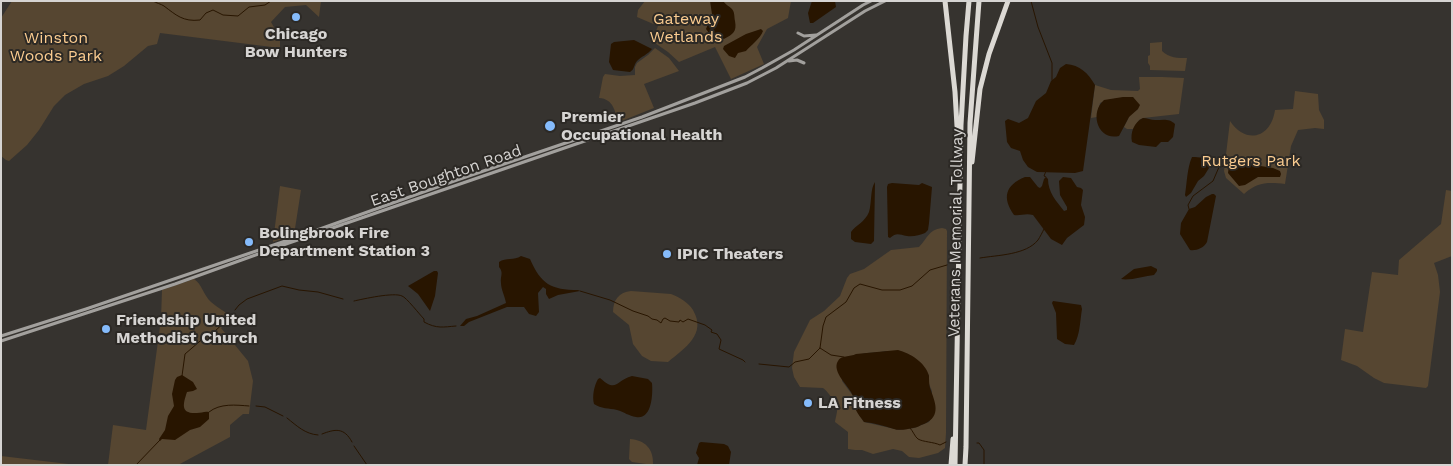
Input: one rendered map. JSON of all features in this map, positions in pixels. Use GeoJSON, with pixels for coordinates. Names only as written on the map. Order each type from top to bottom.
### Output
{"type":"FeatureCollection","features":[{"type":"Feature","properties":{"kind":"highway","name":"Veterans Memorial Tollway"},"geometry":{"type":"LineString","coordinates":[[955,465],[960,162],[969,1]]}},
{"type":"Feature","properties":{"kind":"highway","name":"Veterans Memorial Tollway"},"geometry":{"type":"LineString","coordinates":[[966,465],[970,123],[978,1]]}},
{"type":"Feature","properties":{"kind":"highway"},"geometry":{"type":"LineString","coordinates":[[970,175],[980,89],[989,54],[1008,1]]}},
{"type":"Feature","properties":{"kind":"highway"},"geometry":{"type":"LineString","coordinates":[[945,2],[955,92],[960,162]]}},
{"type":"Feature","properties":{"kind":"highway"},"geometry":{"type":"LineString","coordinates":[[950,465],[956,391]]}},
{"type":"Feature","properties":{"kind":"main road","name":"East Boughton Road"},"geometry":{"type":"LineString","coordinates":[[1,336],[296,238],[457,180],[642,117],[745,77],[778,60],[872,1]]}},
{"type":"Feature","properties":{"kind":"main road","name":"East Boughton Road"},"geometry":{"type":"LineString","coordinates":[[1,341],[168,286],[665,114],[747,83],[786,62],[865,11],[885,1]]}},
{"type":"Feature","properties":{"kind":"main road"},"geometry":{"type":"LineString","coordinates":[[798,33],[808,36],[816,35]]}},
{"type":"Feature","properties":{"kind":"main road"},"geometry":{"type":"LineString","coordinates":[[786,62],[797,60],[804,63]]}},
{"type":"Feature","properties":{"kind":"green space","name":"Winston Woods Park"},"geometry":{"type":"Polygon","coordinates":[[[12,1],[321,1],[319,17],[306,5],[285,7],[271,22],[280,38],[280,48],[160,33],[157,44],[148,46],[124,66],[108,76],[84,84],[65,95],[54,106],[27,145],[9,161],[1,156],[1,18],[12,1]]]}},
{"type":"Feature","properties":{"kind":"green space","name":"Gateway Wetlands"},"geometry":{"type":"Polygon","coordinates":[[[645,1],[791,1],[788,18],[767,29],[757,47],[764,64],[731,79],[715,47],[679,62],[652,41],[658,26],[637,17],[638,10],[645,1]]]}},
{"type":"Feature","properties":{"kind":"green space"},"geometry":{"type":"Polygon","coordinates":[[[1162,42],[1162,51],[1168,55],[1187,58],[1185,71],[1150,70],[1148,56],[1150,55],[1150,43],[1162,42]]]}},
{"type":"Feature","properties":{"kind":"green space"},"geometry":{"type":"Polygon","coordinates":[[[655,48],[669,58],[679,71],[644,84],[654,108],[619,122],[611,103],[599,98],[603,77],[605,74],[635,75],[637,63],[655,48]]]}},
{"type":"Feature","properties":{"kind":"green space"},"geometry":{"type":"Polygon","coordinates":[[[1139,77],[1184,78],[1179,114],[1143,118],[1139,120],[1133,129],[1127,129],[1124,127],[1130,115],[1138,109],[1133,97],[1112,99],[1100,103],[1097,117],[1091,118],[1095,85],[1111,90],[1138,91],[1140,89],[1139,77]]]}},
{"type":"Feature","properties":{"kind":"green space","name":"Rutgers Park"},"geometry":{"type":"Polygon","coordinates":[[[1295,91],[1318,94],[1319,110],[1324,120],[1324,129],[1298,130],[1291,146],[1285,184],[1258,185],[1244,194],[1226,178],[1224,171],[1230,121],[1236,129],[1243,133],[1257,135],[1269,127],[1275,110],[1293,109],[1295,91]]]}},
{"type":"Feature","properties":{"kind":"green space"},"geometry":{"type":"Polygon","coordinates":[[[280,186],[301,190],[294,235],[273,242],[280,186]]]}},
{"type":"Feature","properties":{"kind":"green space"},"geometry":{"type":"Polygon","coordinates":[[[1446,190],[1452,191],[1452,256],[1434,263],[1440,292],[1428,386],[1426,388],[1384,383],[1357,366],[1341,360],[1345,329],[1363,332],[1372,272],[1398,275],[1399,260],[1441,224],[1446,190]]]}},
{"type":"Feature","properties":{"kind":"green space"},"geometry":{"type":"Polygon","coordinates":[[[942,228],[947,231],[945,448],[938,453],[919,458],[909,457],[902,451],[893,449],[873,454],[862,450],[848,449],[848,432],[835,422],[837,409],[835,401],[823,388],[800,387],[794,377],[792,368],[794,352],[810,320],[824,311],[840,296],[850,274],[864,269],[891,250],[919,247],[937,229],[942,228]],[[886,351],[845,357],[842,381],[853,396],[855,408],[864,422],[899,430],[914,428],[929,422],[932,417],[932,391],[929,384],[929,375],[886,351]]]}},
{"type":"Feature","properties":{"kind":"green space"},"geometry":{"type":"Polygon","coordinates":[[[194,279],[211,302],[232,317],[221,328],[248,361],[253,381],[249,414],[243,414],[230,425],[230,437],[178,465],[108,465],[113,425],[146,430],[161,319],[162,290],[194,279]]]}},
{"type":"Feature","properties":{"kind":"green space"},"geometry":{"type":"Polygon","coordinates":[[[631,291],[671,294],[684,300],[693,310],[697,319],[696,333],[687,346],[668,362],[651,361],[642,356],[633,344],[629,325],[613,312],[614,304],[618,297],[623,293],[631,291]]]}},
{"type":"Feature","properties":{"kind":"green space"},"geometry":{"type":"Polygon","coordinates":[[[630,439],[640,441],[648,446],[652,454],[653,465],[632,462],[629,459],[630,439]]]}},
{"type":"Feature","properties":{"kind":"green space"},"geometry":{"type":"Polygon","coordinates":[[[1,456],[77,465],[1,465],[1,456]]]}},
{"type":"Feature","properties":{"kind":"shaded area"},"geometry":{"type":"Polygon","coordinates":[[[710,1],[723,1],[734,12],[735,30],[724,39],[709,33],[706,29],[708,24],[712,22],[710,1]]]}},
{"type":"Feature","properties":{"kind":"shaded area"},"geometry":{"type":"Polygon","coordinates":[[[812,1],[835,1],[836,7],[813,23],[810,23],[808,13],[812,1]]]}},
{"type":"Feature","properties":{"kind":"shaded area"},"geometry":{"type":"Polygon","coordinates":[[[761,29],[763,31],[758,39],[746,51],[738,53],[735,58],[729,56],[723,49],[724,46],[746,34],[761,29]]]}},
{"type":"Feature","properties":{"kind":"shaded area"},"geometry":{"type":"Polygon","coordinates":[[[634,40],[652,49],[637,61],[630,72],[613,70],[609,62],[611,44],[634,40]]]}},
{"type":"Feature","properties":{"kind":"shaded area"},"geometry":{"type":"Polygon","coordinates":[[[1066,64],[1083,70],[1095,85],[1083,171],[1075,173],[1037,172],[1028,167],[1020,151],[1011,148],[1007,142],[1005,121],[1008,119],[1019,123],[1028,118],[1036,101],[1046,93],[1051,81],[1056,77],[1060,68],[1066,64]]]}},
{"type":"Feature","properties":{"kind":"shaded area"},"geometry":{"type":"Polygon","coordinates":[[[1133,97],[1140,105],[1129,117],[1119,136],[1106,134],[1098,125],[1097,112],[1099,105],[1104,100],[1133,97]]]}},
{"type":"Feature","properties":{"kind":"shaded area"},"geometry":{"type":"Polygon","coordinates":[[[1143,118],[1173,122],[1175,124],[1173,137],[1168,142],[1161,142],[1156,147],[1139,145],[1132,142],[1133,128],[1143,118]]]}},
{"type":"Feature","properties":{"kind":"shaded area"},"geometry":{"type":"Polygon","coordinates":[[[1192,157],[1214,160],[1204,176],[1186,197],[1189,166],[1192,157]]]}},
{"type":"Feature","properties":{"kind":"shaded area"},"geometry":{"type":"Polygon","coordinates":[[[1236,162],[1273,168],[1280,171],[1281,174],[1280,177],[1258,177],[1245,185],[1239,186],[1228,173],[1229,166],[1236,162]]]}},
{"type":"Feature","properties":{"kind":"shaded area"},"geometry":{"type":"Polygon","coordinates":[[[1030,177],[1040,188],[1046,177],[1053,196],[1064,211],[1067,210],[1067,207],[1060,195],[1059,181],[1063,177],[1071,178],[1077,187],[1083,190],[1081,205],[1085,217],[1084,225],[1067,238],[1062,245],[1051,239],[1033,215],[1014,215],[1010,209],[1007,198],[1010,188],[1018,180],[1030,177]]]}},
{"type":"Feature","properties":{"kind":"shaded area"},"geometry":{"type":"Polygon","coordinates":[[[875,182],[874,241],[871,244],[855,242],[851,239],[851,232],[869,212],[872,188],[875,182]]]}},
{"type":"Feature","properties":{"kind":"shaded area"},"geometry":{"type":"Polygon","coordinates":[[[922,183],[932,187],[928,230],[925,233],[914,236],[898,234],[890,238],[888,237],[887,187],[888,184],[919,185],[922,183]]]}},
{"type":"Feature","properties":{"kind":"shaded area"},"geometry":{"type":"Polygon","coordinates":[[[1212,194],[1216,196],[1207,242],[1200,249],[1190,250],[1180,234],[1181,223],[1189,209],[1195,207],[1212,194]]]}},
{"type":"Feature","properties":{"kind":"shaded area"},"geometry":{"type":"Polygon","coordinates":[[[521,256],[530,259],[538,274],[548,284],[561,289],[580,291],[558,295],[549,299],[546,289],[543,287],[538,293],[539,312],[536,316],[529,314],[524,307],[507,307],[460,326],[466,319],[506,303],[501,286],[501,271],[499,267],[499,262],[504,260],[521,256]]]}},
{"type":"Feature","properties":{"kind":"shaded area"},"geometry":{"type":"Polygon","coordinates":[[[1151,266],[1157,269],[1154,275],[1121,279],[1134,269],[1151,266]]]}},
{"type":"Feature","properties":{"kind":"shaded area"},"geometry":{"type":"Polygon","coordinates":[[[434,271],[438,273],[435,296],[430,311],[418,294],[408,286],[434,271]]]}},
{"type":"Feature","properties":{"kind":"shaded area"},"geometry":{"type":"Polygon","coordinates":[[[1053,301],[1081,305],[1080,328],[1074,345],[1065,344],[1057,339],[1056,313],[1053,301]]]}},
{"type":"Feature","properties":{"kind":"shaded area"},"geometry":{"type":"Polygon","coordinates":[[[898,350],[912,356],[925,367],[929,376],[936,408],[930,421],[916,428],[901,430],[864,422],[856,410],[851,392],[837,370],[838,361],[843,357],[898,350]]]}},
{"type":"Feature","properties":{"kind":"shaded area"},"geometry":{"type":"Polygon","coordinates":[[[182,375],[193,382],[197,389],[187,392],[184,404],[185,410],[192,413],[209,412],[209,419],[200,427],[190,430],[175,440],[162,439],[160,441],[159,439],[165,430],[168,416],[174,406],[172,394],[175,380],[182,375]]]}},
{"type":"Feature","properties":{"kind":"shaded area"},"geometry":{"type":"Polygon","coordinates":[[[632,376],[648,379],[652,383],[650,405],[641,417],[602,408],[594,404],[594,391],[598,379],[600,378],[613,385],[632,376]]]}},
{"type":"Feature","properties":{"kind":"shaded area"},"geometry":{"type":"Polygon","coordinates":[[[701,442],[728,446],[731,452],[729,465],[697,465],[699,458],[696,453],[701,442]]]}},
{"type":"Feature","properties":{"kind":"waterway"},"geometry":{"type":"LineString","coordinates":[[153,1],[180,17],[189,20],[200,20],[206,13],[213,10],[223,15],[238,16],[249,7],[265,5],[271,1]]}},
{"type":"Feature","properties":{"kind":"waterway"},"geometry":{"type":"LineString","coordinates":[[1031,1],[1038,27],[1052,63],[1052,80]]}},
{"type":"Feature","properties":{"kind":"waterway"},"geometry":{"type":"LineString","coordinates":[[1189,209],[1188,205],[1193,196],[1213,181],[1219,167],[1229,168]]}},
{"type":"Feature","properties":{"kind":"waterway"},"geometry":{"type":"LineString","coordinates":[[1046,171],[1044,176],[1046,177]]}},
{"type":"Feature","properties":{"kind":"waterway"},"geometry":{"type":"LineString","coordinates":[[980,258],[1011,254],[1026,249],[1038,240],[1044,229]]}},
{"type":"Feature","properties":{"kind":"waterway"},"geometry":{"type":"LineString","coordinates":[[759,364],[789,367],[795,362],[809,359],[820,348],[826,317],[846,302],[854,288],[860,284],[882,290],[900,290],[912,286],[930,270],[947,265]]}},
{"type":"Feature","properties":{"kind":"waterway"},"geometry":{"type":"LineString","coordinates":[[235,310],[247,299],[282,286],[318,292],[343,299]]}},
{"type":"Feature","properties":{"kind":"waterway"},"geometry":{"type":"LineString","coordinates":[[580,291],[610,300],[661,323],[665,318],[670,321],[679,322],[680,320],[683,322],[688,319],[705,325],[712,330],[711,332],[717,334],[721,340],[719,349],[745,362]]}},
{"type":"Feature","properties":{"kind":"waterway"},"geometry":{"type":"LineString","coordinates":[[354,301],[378,296],[398,295],[404,297],[410,303],[424,319],[424,322],[436,327],[456,326]]}},
{"type":"Feature","properties":{"kind":"waterway"},"geometry":{"type":"LineString","coordinates":[[209,335],[230,317]]}},
{"type":"Feature","properties":{"kind":"waterway"},"geometry":{"type":"LineString","coordinates":[[182,376],[185,354],[206,336]]}},
{"type":"Feature","properties":{"kind":"waterway"},"geometry":{"type":"LineString","coordinates":[[820,348],[831,355],[844,357]]}},
{"type":"Feature","properties":{"kind":"waterway"},"geometry":{"type":"LineString","coordinates":[[209,412],[223,406],[249,406]]}},
{"type":"Feature","properties":{"kind":"waterway"},"geometry":{"type":"LineString","coordinates":[[256,406],[265,407],[283,416]]}},
{"type":"Feature","properties":{"kind":"waterway"},"geometry":{"type":"LineString","coordinates":[[287,418],[305,431],[318,435]]}},
{"type":"Feature","properties":{"kind":"waterway"},"geometry":{"type":"LineString","coordinates":[[910,428],[920,440],[940,445],[946,442]]}},
{"type":"Feature","properties":{"kind":"waterway"},"geometry":{"type":"LineString","coordinates":[[322,434],[335,430],[339,431],[346,434],[352,442]]}},
{"type":"Feature","properties":{"kind":"waterway"},"geometry":{"type":"LineString","coordinates":[[136,465],[160,440]]}},
{"type":"Feature","properties":{"kind":"waterway"},"geometry":{"type":"LineString","coordinates":[[977,443],[984,450],[984,465]]}},
{"type":"Feature","properties":{"kind":"waterway"},"geometry":{"type":"LineString","coordinates":[[354,446],[367,465]]}},
{"type":"Feature","properties":{"kind":"place","name":"Chicago Bow Hunters"},"geometry":{"type":"Point","coordinates":[296,17]}},
{"type":"Feature","properties":{"kind":"place","name":"Premier Occupational Health"},"geometry":{"type":"Point","coordinates":[550,126]}},
{"type":"Feature","properties":{"kind":"place","name":"Bolingbrook Fire Department Station 3"},"geometry":{"type":"Point","coordinates":[249,242]}},
{"type":"Feature","properties":{"kind":"place","name":"IPIC Theaters"},"geometry":{"type":"Point","coordinates":[667,254]}},
{"type":"Feature","properties":{"kind":"place","name":"Friendship United Methodist Church"},"geometry":{"type":"Point","coordinates":[106,329]}},
{"type":"Feature","properties":{"kind":"place","name":"LA Fitness"},"geometry":{"type":"Point","coordinates":[808,403]}}]}
